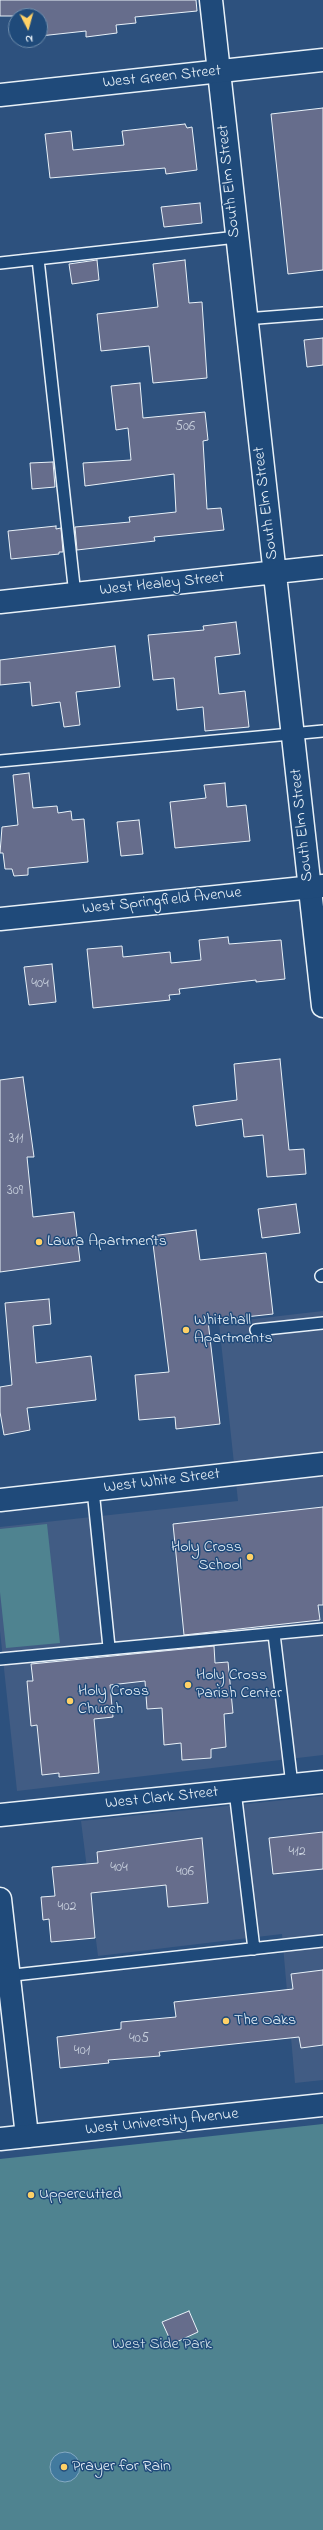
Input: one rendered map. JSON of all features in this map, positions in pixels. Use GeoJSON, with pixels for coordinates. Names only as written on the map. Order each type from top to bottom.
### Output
{"type":"FeatureCollection","features":[{"type":"Feature","properties":{"kind":"street","name":"South Elm Street"},"geometry":{"type":"LineString","coordinates":[[211,0],[293,734],[316,886],[323,1006]]}},
{"type":"Feature","properties":{"kind":"street","name":"West Green Street"},"geometry":{"type":"LineString","coordinates":[[0,95],[323,60]]}},
{"type":"Feature","properties":{"kind":"street","name":"West Healey Street"},"geometry":{"type":"LineString","coordinates":[[0,602],[323,567]]}},
{"type":"Feature","properties":{"kind":"street","name":"West Springfield Avenue"},"geometry":{"type":"LineString","coordinates":[[0,918],[316,886]]}},
{"type":"Feature","properties":{"kind":"street","name":"West White Street"},"geometry":{"type":"LineString","coordinates":[[0,1500],[323,1464]]}},
{"type":"Feature","properties":{"kind":"street","name":"West Clark Street"},"geometry":{"type":"LineString","coordinates":[[0,1815],[323,1782]]}},
{"type":"Feature","properties":{"kind":"street"},"geometry":{"type":"LineString","coordinates":[[0,1899],[4,1976],[28,2136]]}},
{"type":"Feature","properties":{"kind":"street","name":"West University Avenue"},"geometry":{"type":"LineString","coordinates":[[0,2140],[323,2106]]}},
{"type":"Feature","properties":{"kind":"lane"},"geometry":{"type":"LineString","coordinates":[[0,263],[237,237]]}},
{"type":"Feature","properties":{"kind":"lane"},"geometry":{"type":"LineString","coordinates":[[38,259],[75,595]]}},
{"type":"Feature","properties":{"kind":"lane"},"geometry":{"type":"LineString","coordinates":[[246,319],[323,313]]}},
{"type":"Feature","properties":{"kind":"lane"},"geometry":{"type":"LineString","coordinates":[[0,762],[323,731]]}},
{"type":"Feature","properties":{"kind":"lane"},"geometry":{"type":"LineString","coordinates":[[256,1330],[323,1323]]}},
{"type":"Feature","properties":{"kind":"lane"},"geometry":{"type":"LineString","coordinates":[[93,1490],[109,1647]]}},
{"type":"Feature","properties":{"kind":"lane"},"geometry":{"type":"LineString","coordinates":[[0,1658],[109,1647],[274,1634],[323,1632]]}},
{"type":"Feature","properties":{"kind":"lane"},"geometry":{"type":"LineString","coordinates":[[274,1634],[292,1785]]}},
{"type":"Feature","properties":{"kind":"lane"},"geometry":{"type":"LineString","coordinates":[[235,1791],[254,1949]]}},
{"type":"Feature","properties":{"kind":"lane"},"geometry":{"type":"LineString","coordinates":[[4,1976],[323,1941]]}},
{"type":"Feature","properties":{"kind":"shaded area","name":"Holy Cross Church"},"geometry":{"type":"Polygon","coordinates":[[[323,1311],[323,1755],[17,1791],[0,1631],[0,1527],[238,1501],[219,1323],[323,1311]]]}},
{"type":"Feature","properties":{"kind":"shaded area"},"geometry":{"type":"Polygon","coordinates":[[[323,1796],[323,2080],[295,2083],[282,1934],[98,1956],[81,1821],[323,1796]]]}},
{"type":"Feature","properties":{"kind":"shaded area"},"geometry":{"type":"Polygon","coordinates":[[[65,2452],[71,2453],[79,2461],[79,2473],[71,2481],[65,2482],[59,2481],[51,2473],[50,2467],[51,2461],[59,2453],[65,2452]]]}},
{"type":"Feature","properties":{"kind":"green space"},"geometry":{"type":"Polygon","coordinates":[[[47,1524],[60,1643],[6,1648],[0,1592],[0,1529],[47,1524]]]}},
{"type":"Feature","properties":{"kind":"green space","name":"West Side Park"},"geometry":{"type":"Polygon","coordinates":[[[323,2124],[323,2530],[0,2530],[0,2159],[323,2124]]]}},
{"type":"Feature","properties":{"kind":"building"},"geometry":{"type":"Polygon","coordinates":[[[0,0],[196,0],[197,11],[135,17],[136,23],[116,25],[117,33],[86,37],[86,31],[48,35],[48,8],[8,8],[8,16],[0,16],[0,0]]]}},
{"type":"Feature","properties":{"kind":"building"},"geometry":{"type":"Polygon","coordinates":[[[323,108],[323,270],[288,274],[271,114],[323,108]]]}},
{"type":"Feature","properties":{"kind":"building"},"geometry":{"type":"Polygon","coordinates":[[[185,124],[187,128],[192,127],[197,170],[166,174],[165,168],[50,178],[45,134],[71,131],[73,150],[124,145],[122,131],[185,124]]]}},
{"type":"Feature","properties":{"kind":"building"},"geometry":{"type":"Polygon","coordinates":[[[200,203],[202,223],[164,227],[161,207],[200,203]]]}},
{"type":"Feature","properties":{"kind":"building"},"geometry":{"type":"Polygon","coordinates":[[[97,260],[99,280],[72,284],[69,264],[97,260]]]}},
{"type":"Feature","properties":{"kind":"building"},"geometry":{"type":"Polygon","coordinates":[[[185,260],[189,303],[202,302],[207,378],[153,383],[149,346],[101,351],[97,314],[158,307],[153,264],[185,260]]]}},
{"type":"Feature","properties":{"kind":"building"},"geometry":{"type":"Polygon","coordinates":[[[323,338],[323,365],[307,367],[304,340],[323,338]]]}},
{"type":"Feature","properties":{"kind":"building"},"geometry":{"type":"Polygon","coordinates":[[[140,383],[143,418],[205,412],[208,440],[203,441],[207,509],[221,508],[224,530],[154,537],[155,541],[77,550],[75,527],[130,522],[129,517],[176,512],[174,474],[85,486],[83,463],[131,460],[128,428],[116,430],[111,386],[140,383]]]}},
{"type":"Feature","properties":{"kind":"building"},"geometry":{"type":"Polygon","coordinates":[[[53,462],[55,487],[32,489],[30,463],[53,462]]]}},
{"type":"Feature","properties":{"kind":"building"},"geometry":{"type":"Polygon","coordinates":[[[56,526],[56,529],[61,528],[63,552],[59,552],[59,554],[11,559],[8,531],[56,526]]]}},
{"type":"Feature","properties":{"kind":"building"},"geometry":{"type":"Polygon","coordinates":[[[236,622],[240,654],[215,657],[219,694],[245,691],[249,727],[205,731],[203,707],[177,710],[174,678],[153,680],[148,635],[204,630],[203,626],[236,622]]]}},
{"type":"Feature","properties":{"kind":"building"},"geometry":{"type":"Polygon","coordinates":[[[115,646],[120,687],[76,692],[80,725],[64,727],[60,702],[32,706],[30,682],[0,685],[0,660],[115,646]]]}},
{"type":"Feature","properties":{"kind":"building"},"geometry":{"type":"Polygon","coordinates":[[[29,773],[33,808],[57,806],[58,813],[71,811],[72,820],[84,819],[88,862],[28,868],[28,875],[14,876],[12,869],[5,869],[3,853],[0,853],[2,827],[18,825],[13,775],[29,773]]]}},
{"type":"Feature","properties":{"kind":"building"},"geometry":{"type":"Polygon","coordinates":[[[225,783],[227,807],[246,805],[250,841],[175,848],[170,802],[206,798],[204,785],[225,783]]]}},
{"type":"Feature","properties":{"kind":"building"},"geometry":{"type":"Polygon","coordinates":[[[139,820],[143,854],[121,856],[117,822],[139,820]]]}},
{"type":"Feature","properties":{"kind":"building"},"geometry":{"type":"Polygon","coordinates":[[[228,937],[229,944],[281,940],[285,979],[256,982],[256,980],[179,989],[180,994],[169,995],[170,1000],[93,1008],[87,949],[122,946],[123,957],[170,952],[171,963],[201,960],[199,940],[228,937]]]}},
{"type":"Feature","properties":{"kind":"building"},"geometry":{"type":"Polygon","coordinates":[[[52,964],[56,1002],[29,1005],[24,967],[52,964]]]}},
{"type":"Feature","properties":{"kind":"building"},"geometry":{"type":"Polygon","coordinates":[[[280,1059],[289,1150],[304,1149],[306,1174],[267,1177],[263,1135],[244,1137],[242,1119],[196,1126],[193,1106],[237,1100],[234,1064],[280,1059]]]}},
{"type":"Feature","properties":{"kind":"building"},"geometry":{"type":"Polygon","coordinates":[[[23,1077],[34,1157],[27,1157],[33,1217],[74,1212],[80,1261],[0,1272],[0,1080],[23,1077]]]}},
{"type":"Feature","properties":{"kind":"building"},"geometry":{"type":"Polygon","coordinates":[[[296,1204],[300,1233],[262,1238],[258,1209],[296,1204]]]}},
{"type":"Feature","properties":{"kind":"building","name":"Whitehall Apartments"},"geometry":{"type":"Polygon","coordinates":[[[196,1230],[200,1260],[266,1253],[273,1314],[208,1321],[220,1424],[176,1429],[175,1417],[139,1420],[135,1375],[169,1372],[152,1236],[196,1230]]]}},
{"type":"Feature","properties":{"kind":"building"},"geometry":{"type":"Polygon","coordinates":[[[49,1299],[51,1324],[33,1326],[36,1363],[91,1356],[96,1400],[27,1408],[30,1430],[4,1435],[0,1412],[0,1387],[12,1385],[5,1303],[49,1299]]]}},
{"type":"Feature","properties":{"kind":"building","name":"Holy Cross School"},"geometry":{"type":"Polygon","coordinates":[[[323,1507],[323,1605],[318,1605],[320,1620],[184,1635],[173,1524],[323,1507]]]}},
{"type":"Feature","properties":{"kind":"building"},"geometry":{"type":"Polygon","coordinates":[[[214,1646],[215,1663],[228,1662],[233,1713],[224,1714],[226,1747],[211,1749],[211,1758],[182,1760],[181,1743],[164,1745],[162,1708],[147,1709],[145,1681],[110,1685],[113,1717],[94,1719],[99,1773],[59,1777],[59,1773],[42,1775],[37,1725],[31,1726],[27,1681],[33,1681],[31,1664],[214,1646]]]}},
{"type":"Feature","properties":{"kind":"building"},"geometry":{"type":"Polygon","coordinates":[[[323,1832],[323,1869],[273,1874],[269,1838],[323,1832]]]}},
{"type":"Feature","properties":{"kind":"building"},"geometry":{"type":"Polygon","coordinates":[[[202,1838],[208,1903],[168,1907],[166,1885],[91,1893],[95,1938],[51,1942],[49,1919],[43,1920],[41,1897],[55,1896],[52,1867],[98,1863],[97,1852],[202,1838]]]}},
{"type":"Feature","properties":{"kind":"building"},"geometry":{"type":"Polygon","coordinates":[[[323,1970],[323,2045],[301,2048],[299,2037],[159,2052],[160,2056],[108,2060],[109,2063],[60,2068],[57,2037],[121,2029],[121,2022],[176,2017],[174,2002],[293,1989],[291,1974],[323,1970]]]}},
{"type":"Feature","properties":{"kind":"building"},"geometry":{"type":"Polygon","coordinates":[[[189,2311],[198,2332],[172,2344],[162,2322],[189,2311]]]}},
{"type":"Feature","properties":{"kind":"place","name":"Laura Apartments"},"geometry":{"type":"Point","coordinates":[39,1242]}},
{"type":"Feature","properties":{"kind":"place","name":"Whitehall Apartments"},"geometry":{"type":"Point","coordinates":[186,1330]}},
{"type":"Feature","properties":{"kind":"place","name":"Holy Cross School"},"geometry":{"type":"Point","coordinates":[250,1557]}},
{"type":"Feature","properties":{"kind":"place","name":"Holy Cross Parish Center"},"geometry":{"type":"Point","coordinates":[188,1685]}},
{"type":"Feature","properties":{"kind":"place","name":"Holy Cross Church"},"geometry":{"type":"Point","coordinates":[70,1701]}},
{"type":"Feature","properties":{"kind":"place","name":"The Oaks"},"geometry":{"type":"Point","coordinates":[226,2021]}},
{"type":"Feature","properties":{"kind":"place","name":"Uppercutted"},"geometry":{"type":"Point","coordinates":[31,2195]}},
{"type":"Feature","properties":{"kind":"place","name":"Prayer for Rain"},"geometry":{"type":"Point","coordinates":[64,2467]}}]}
